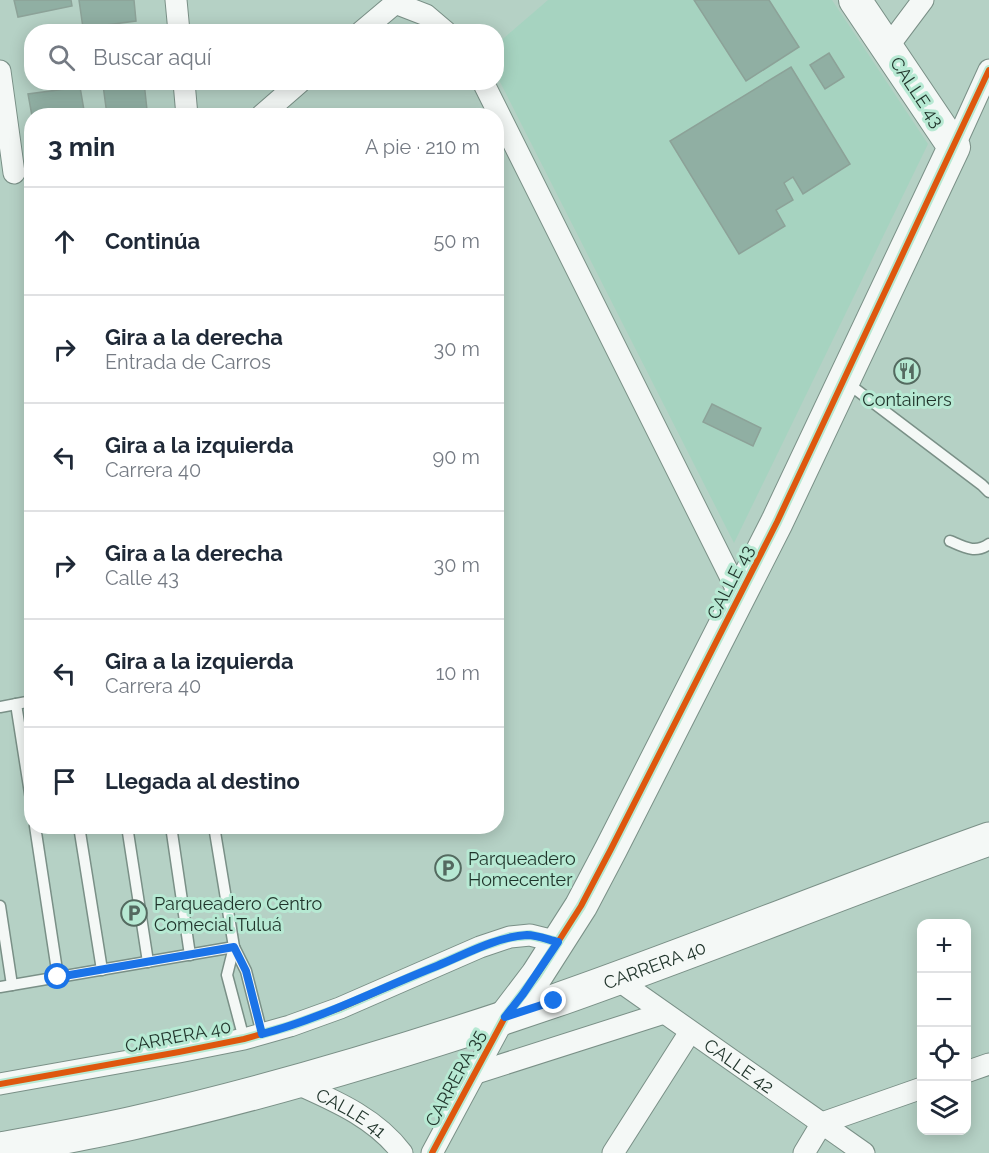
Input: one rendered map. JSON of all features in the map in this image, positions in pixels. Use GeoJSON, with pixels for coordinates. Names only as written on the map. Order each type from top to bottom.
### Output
{"type":"FeatureCollection","features":[{"type":"Feature","properties":{"kind":"main road","name":"CARRERA 40"},"geometry":{"type":"LineString","coordinates":[[0,1149],[141,1122],[293,1082],[505,1017],[989,839]]}},
{"type":"Feature","properties":{"kind":"street"},"geometry":{"type":"LineString","coordinates":[[176,0],[178,24]]}},
{"type":"Feature","properties":{"kind":"street","name":"CALLE 43"},"geometry":{"type":"LineString","coordinates":[[505,1017],[523,994],[581,906],[777,522],[954,147],[855,0]]}},
{"type":"Feature","properties":{"kind":"street"},"geometry":{"type":"LineString","coordinates":[[887,48],[923,0]]}},
{"type":"Feature","properties":{"kind":"street"},"geometry":{"type":"LineString","coordinates":[[371,24],[397,2],[426,15],[437,24]]}},
{"type":"Feature","properties":{"kind":"street"},"geometry":{"type":"LineString","coordinates":[[954,147],[989,70]]}},
{"type":"Feature","properties":{"kind":"street"},"geometry":{"type":"LineString","coordinates":[[0,71],[15,173]]}},
{"type":"Feature","properties":{"kind":"street"},"geometry":{"type":"LineString","coordinates":[[185,90],[186,108]]}},
{"type":"Feature","properties":{"kind":"street"},"geometry":{"type":"LineString","coordinates":[[270,108],[291,90]]}},
{"type":"Feature","properties":{"kind":"street"},"geometry":{"type":"LineString","coordinates":[[487,90],[496,108]]}},
{"type":"Feature","properties":{"kind":"street"},"geometry":{"type":"LineString","coordinates":[[504,124],[740,596]]}},
{"type":"Feature","properties":{"kind":"street","name":"CARRERA 40"},"geometry":{"type":"LineString","coordinates":[[0,1084],[63,1074],[253,1036],[290,1026],[340,1008],[480,947],[510,937],[530,935],[558,942]]}},
{"type":"Feature","properties":{"kind":"street","name":"CALLE 42"},"geometry":{"type":"LineString","coordinates":[[615,978],[864,1153]]}},
{"type":"Feature","properties":{"kind":"street"},"geometry":{"type":"LineString","coordinates":[[473,1074],[664,1013]]}},
{"type":"Feature","properties":{"kind":"street","name":"CARRERA 35"},"geometry":{"type":"LineString","coordinates":[[432,1153],[505,1017]]}},
{"type":"Feature","properties":{"kind":"street"},"geometry":{"type":"LineString","coordinates":[[613,1153],[690,1032]]}},
{"type":"Feature","properties":{"kind":"street"},"geometry":{"type":"LineString","coordinates":[[971,1070],[989,1064]]}},
{"type":"Feature","properties":{"kind":"street","name":"CALLE 41"},"geometry":{"type":"LineString","coordinates":[[293,1082],[336,1101],[363,1117],[392,1139],[402,1153]]}},
{"type":"Feature","properties":{"kind":"street"},"geometry":{"type":"LineString","coordinates":[[804,1153],[822,1123],[917,1089]]}},
{"type":"Feature","properties":{"kind":"lane"},"geometry":{"type":"LineString","coordinates":[[844,380],[989,492]]}},
{"type":"Feature","properties":{"kind":"lane"},"geometry":{"type":"LineString","coordinates":[[950,541],[971,550],[982,549],[989,544]]}},
{"type":"Feature","properties":{"kind":"lane"},"geometry":{"type":"LineString","coordinates":[[0,707],[24,702]]}},
{"type":"Feature","properties":{"kind":"lane"},"geometry":{"type":"LineString","coordinates":[[15,704],[24,758]]}},
{"type":"Feature","properties":{"kind":"lane"},"geometry":{"type":"LineString","coordinates":[[36,834],[58,977]]}},
{"type":"Feature","properties":{"kind":"lane"},"geometry":{"type":"LineString","coordinates":[[80,834],[102,969]]}},
{"type":"Feature","properties":{"kind":"lane"},"geometry":{"type":"LineString","coordinates":[[128,834],[148,962]]}},
{"type":"Feature","properties":{"kind":"lane"},"geometry":{"type":"LineString","coordinates":[[172,834],[189,955]]}},
{"type":"Feature","properties":{"kind":"lane"},"geometry":{"type":"LineString","coordinates":[[215,834],[234,947],[246,971],[253,1036]]}},
{"type":"Feature","properties":{"kind":"lane"},"geometry":{"type":"LineString","coordinates":[[0,906],[12,985]]}},
{"type":"Feature","properties":{"kind":"lane"},"geometry":{"type":"LineString","coordinates":[[0,987],[234,947]]}},
{"type":"Feature","properties":{"kind":"lane"},"geometry":{"type":"LineString","coordinates":[[234,947],[227,975],[253,1036]]}},
{"type":"Feature","properties":{"kind":"shaded area"},"geometry":{"type":"Polygon","coordinates":[[[548,0],[832,0],[928,144],[734,543],[504,90],[504,38],[548,0]]]}},
{"type":"Feature","properties":{"kind":"building"},"geometry":{"type":"Polygon","coordinates":[[[14,0],[71,0],[72,6],[18,17],[14,0]]]}},
{"type":"Feature","properties":{"kind":"building"},"geometry":{"type":"Polygon","coordinates":[[[79,0],[134,0],[136,21],[82,24],[79,0]]]}},
{"type":"Feature","properties":{"kind":"building"},"geometry":{"type":"Polygon","coordinates":[[[694,0],[769,0],[799,47],[746,81],[694,0]]]}},
{"type":"Feature","properties":{"kind":"building"},"geometry":{"type":"Polygon","coordinates":[[[829,53],[844,77],[825,89],[810,65],[829,53]]]}},
{"type":"Feature","properties":{"kind":"building"},"geometry":{"type":"Polygon","coordinates":[[[791,67],[850,164],[803,194],[793,177],[784,183],[793,200],[776,210],[785,226],[739,254],[670,141],[791,67]]]}},
{"type":"Feature","properties":{"kind":"building"},"geometry":{"type":"Polygon","coordinates":[[[81,90],[84,108],[31,108],[28,94],[81,90]]]}},
{"type":"Feature","properties":{"kind":"building"},"geometry":{"type":"Polygon","coordinates":[[[104,90],[145,90],[147,108],[106,108],[104,90]]]}},
{"type":"Feature","properties":{"kind":"building"},"geometry":{"type":"Polygon","coordinates":[[[712,404],[761,428],[753,446],[703,422],[712,404]]]}},
{"type":"Feature","properties":{"kind":"cycle path"},"geometry":{"type":"LineString","coordinates":[[432,1153],[505,1017],[537,975],[581,906],[611,849],[777,522],[989,70]]}},
{"type":"Feature","properties":{"kind":"cycle path"},"geometry":{"type":"LineString","coordinates":[[0,1084],[179,1052],[244,1039],[290,1026],[340,1008],[480,947],[510,937],[530,935],[558,942]]}},
{"type":"Feature","properties":{"kind":"place","name":"Containers"},"geometry":{"type":"Point","coordinates":[907,371]}},
{"type":"Feature","properties":{"kind":"place","name":"Parqueadero Homecenter"},"geometry":{"type":"Point","coordinates":[448,868]}},
{"type":"Feature","properties":{"kind":"place","name":"Parqueadero Centro Comecial Tuluá"},"geometry":{"type":"Point","coordinates":[134,913]}},
{"type":"Feature","properties":{"kind":"route"},"geometry":{"type":"LineString","coordinates":[[58,977],[234,947],[246,971],[262,1034],[340,1008],[480,947],[510,937],[530,935],[558,942],[537,975],[505,1017],[554,1001]]}}]}
